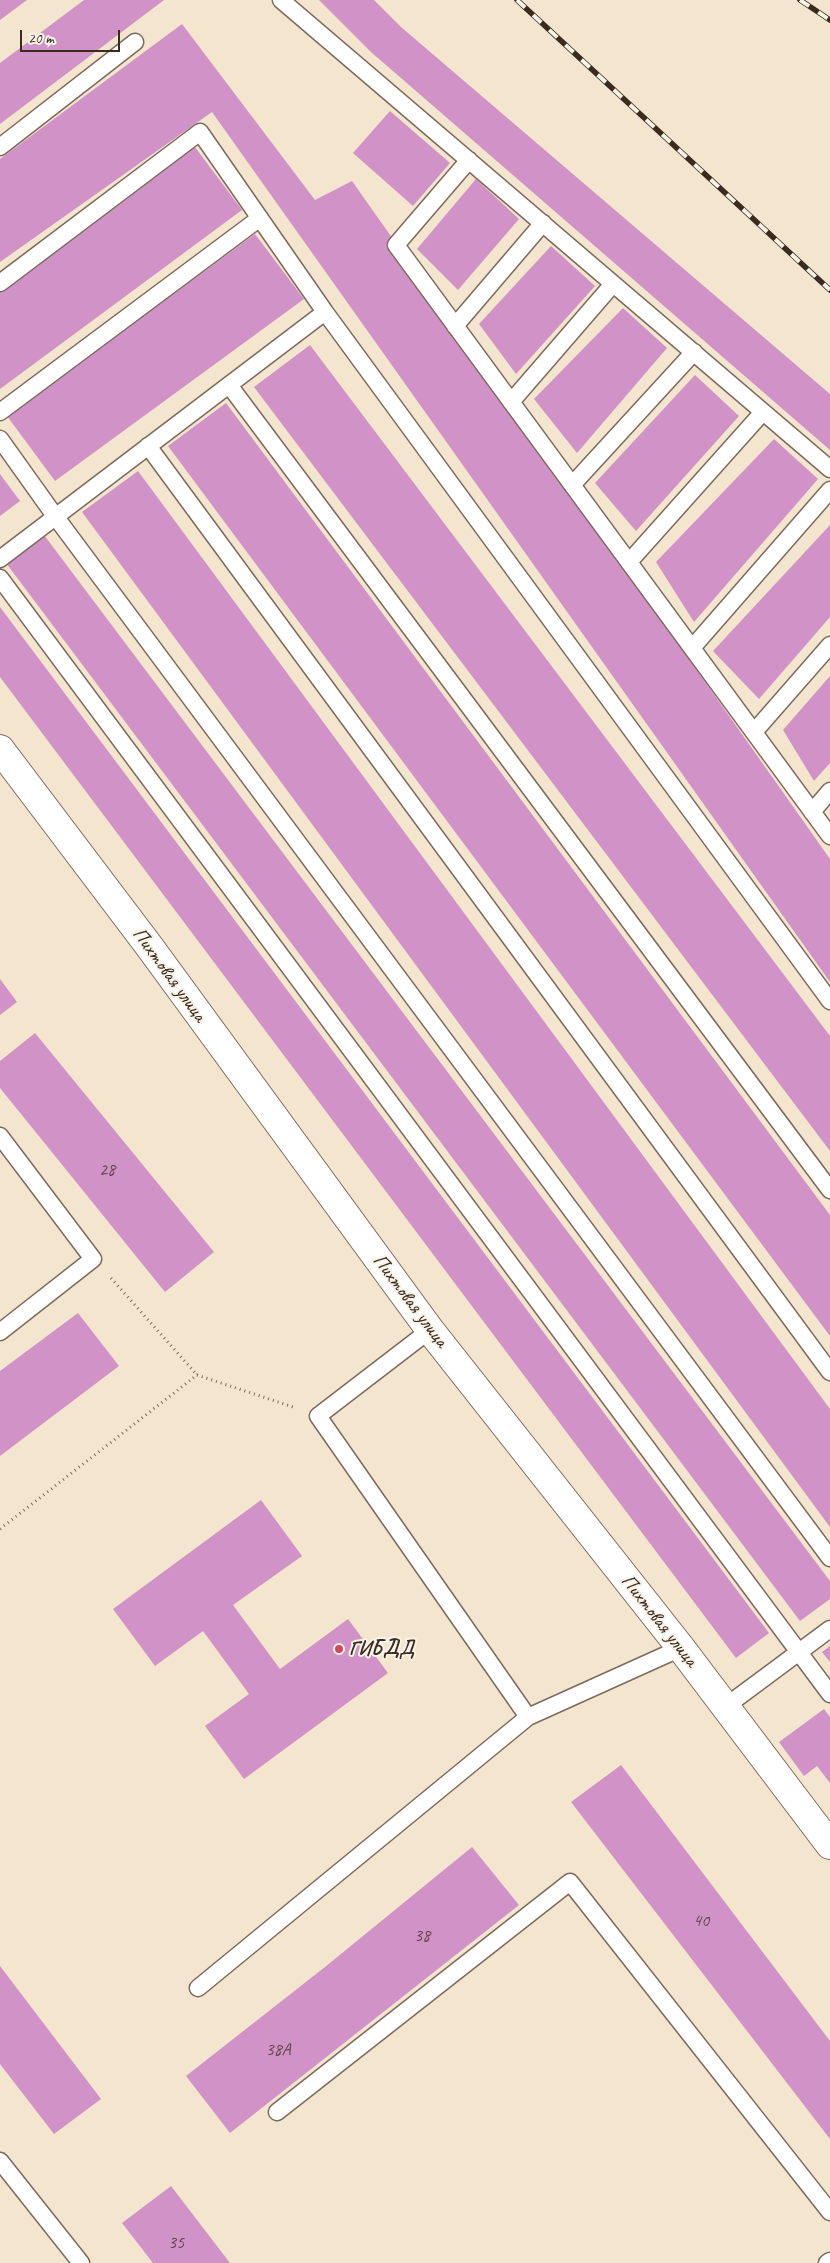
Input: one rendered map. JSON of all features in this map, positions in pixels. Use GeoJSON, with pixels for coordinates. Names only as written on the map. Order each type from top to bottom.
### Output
{"type":"FeatureCollection","features":[{"type":"Feature","properties":{"kind":"street","name":"Пихтовая улица"},"geometry":{"type":"LineString","coordinates":[[0,750],[148,946],[430,1330],[681,1648],[830,1845]]}},
{"type":"Feature","properties":{"kind":"lane"},"geometry":{"type":"LineString","coordinates":[[281,0],[830,469]]}},
{"type":"Feature","properties":{"kind":"lane"},"geometry":{"type":"LineString","coordinates":[[0,147],[135,42]]}},
{"type":"Feature","properties":{"kind":"lane"},"geometry":{"type":"LineString","coordinates":[[0,283],[200,132],[325,312],[830,1001]]}},
{"type":"Feature","properties":{"kind":"lane"},"geometry":{"type":"LineString","coordinates":[[468,160],[396,245],[830,836]]}},
{"type":"Feature","properties":{"kind":"lane"},"geometry":{"type":"LineString","coordinates":[[0,412],[260,218]]}},
{"type":"Feature","properties":{"kind":"lane"},"geometry":{"type":"LineString","coordinates":[[455,326],[543,223]]}},
{"type":"Feature","properties":{"kind":"lane"},"geometry":{"type":"LineString","coordinates":[[511,402],[613,284]]}},
{"type":"Feature","properties":{"kind":"lane"},"geometry":{"type":"LineString","coordinates":[[0,558],[325,312]]}},
{"type":"Feature","properties":{"kind":"lane"},"geometry":{"type":"LineString","coordinates":[[572,485],[694,352]]}},
{"type":"Feature","properties":{"kind":"lane"},"geometry":{"type":"LineString","coordinates":[[229,385],[830,1190]]}},
{"type":"Feature","properties":{"kind":"lane"},"geometry":{"type":"LineString","coordinates":[[629,562],[763,412]]}},
{"type":"Feature","properties":{"kind":"lane"},"geometry":{"type":"LineString","coordinates":[[0,439],[55,516],[830,1558]]}},
{"type":"Feature","properties":{"kind":"lane"},"geometry":{"type":"LineString","coordinates":[[148,446],[830,1372]]}},
{"type":"Feature","properties":{"kind":"lane"},"geometry":{"type":"LineString","coordinates":[[692,648],[830,490]]}},
{"type":"Feature","properties":{"kind":"lane"},"geometry":{"type":"LineString","coordinates":[[0,578],[830,1694]]}},
{"type":"Feature","properties":{"kind":"lane"},"geometry":{"type":"LineString","coordinates":[[754,732],[830,644]]}},
{"type":"Feature","properties":{"kind":"lane"},"geometry":{"type":"LineString","coordinates":[[812,812],[830,791]]}},
{"type":"Feature","properties":{"kind":"lane"},"geometry":{"type":"LineString","coordinates":[[0,1136],[94,1259],[0,1332]]}},
{"type":"Feature","properties":{"kind":"lane"},"geometry":{"type":"LineString","coordinates":[[430,1330],[318,1416],[528,1717]]}},
{"type":"Feature","properties":{"kind":"lane"},"geometry":{"type":"LineString","coordinates":[[725,1707],[830,1629]]}},
{"type":"Feature","properties":{"kind":"lane"},"geometry":{"type":"LineString","coordinates":[[198,1988],[528,1717],[681,1648]]}},
{"type":"Feature","properties":{"kind":"lane"},"geometry":{"type":"LineString","coordinates":[[277,2112],[570,1882],[830,2212]]}},
{"type":"Feature","properties":{"kind":"lane"},"geometry":{"type":"LineString","coordinates":[[0,2161],[81,2263]]}},
{"type":"Feature","properties":{"kind":"path"},"geometry":{"type":"LineString","coordinates":[[94,1259],[197,1375],[318,1416]]}},
{"type":"Feature","properties":{"kind":"path"},"geometry":{"type":"LineString","coordinates":[[0,1529],[197,1375]]}},
{"type":"Feature","properties":{"kind":"building"},"geometry":{"type":"Polygon","coordinates":[[[0,0],[27,0],[0,20],[0,0]]]}},
{"type":"Feature","properties":{"kind":"building"},"geometry":{"type":"Polygon","coordinates":[[[84,0],[164,0],[0,124],[0,63],[84,0]]]}},
{"type":"Feature","properties":{"kind":"building"},"geometry":{"type":"Polygon","coordinates":[[[319,0],[374,0],[401,27],[830,394],[830,450],[371,52],[319,0]]]}},
{"type":"Feature","properties":{"kind":"building"},"geometry":{"type":"Polygon","coordinates":[[[182,24],[315,200],[352,181],[830,859],[830,982],[212,112],[0,262],[0,159],[182,24]]]}},
{"type":"Feature","properties":{"kind":"building"},"geometry":{"type":"Polygon","coordinates":[[[390,111],[450,163],[413,206],[353,153],[390,111]]]}},
{"type":"Feature","properties":{"kind":"building"},"geometry":{"type":"Polygon","coordinates":[[[192,143],[242,210],[0,389],[0,284],[192,143]]]}},
{"type":"Feature","properties":{"kind":"building"},"geometry":{"type":"Polygon","coordinates":[[[476,179],[519,219],[458,290],[417,249],[476,179]]]}},
{"type":"Feature","properties":{"kind":"building"},"geometry":{"type":"Polygon","coordinates":[[[255,234],[304,299],[55,481],[7,416],[255,234]]]}},
{"type":"Feature","properties":{"kind":"building"},"geometry":{"type":"Polygon","coordinates":[[[551,246],[595,286],[516,374],[479,324],[551,246]]]}},
{"type":"Feature","properties":{"kind":"building"},"geometry":{"type":"Polygon","coordinates":[[[623,308],[667,348],[577,453],[534,399],[623,308]]]}},
{"type":"Feature","properties":{"kind":"building"},"geometry":{"type":"Polygon","coordinates":[[[310,345],[830,1036],[830,1151],[254,387],[310,345]]]}},
{"type":"Feature","properties":{"kind":"building"},"geometry":{"type":"Polygon","coordinates":[[[695,375],[739,416],[636,531],[595,483],[695,375]]]}},
{"type":"Feature","properties":{"kind":"building"},"geometry":{"type":"Polygon","coordinates":[[[226,403],[830,1215],[830,1336],[168,446],[226,403]]]}},
{"type":"Feature","properties":{"kind":"building"},"geometry":{"type":"Polygon","coordinates":[[[774,439],[818,479],[694,622],[656,562],[774,439]]]}},
{"type":"Feature","properties":{"kind":"building"},"geometry":{"type":"Polygon","coordinates":[[[138,471],[830,1409],[830,1527],[82,512],[138,471]]]}},
{"type":"Feature","properties":{"kind":"building"},"geometry":{"type":"Polygon","coordinates":[[[0,474],[20,501],[0,516],[0,474]]]}},
{"type":"Feature","properties":{"kind":"building"},"geometry":{"type":"Polygon","coordinates":[[[830,525],[830,617],[759,699],[713,651],[830,525]]]}},
{"type":"Feature","properties":{"kind":"building"},"geometry":{"type":"Polygon","coordinates":[[[41,531],[830,1581],[830,1599],[800,1621],[3,559],[41,531]]]}},
{"type":"Feature","properties":{"kind":"building"},"geometry":{"type":"Polygon","coordinates":[[[0,607],[769,1633],[736,1658],[0,677],[0,607]]]}},
{"type":"Feature","properties":{"kind":"building"},"geometry":{"type":"Polygon","coordinates":[[[830,676],[830,763],[814,781],[783,730],[830,676]]]}},
{"type":"Feature","properties":{"kind":"building"},"geometry":{"type":"Polygon","coordinates":[[[0,979],[17,1002],[0,1015],[0,979]]]}},
{"type":"Feature","properties":{"kind":"building"},"geometry":{"type":"Polygon","coordinates":[[[35,1033],[214,1252],[165,1292],[0,1088],[0,1061],[35,1033]]]}},
{"type":"Feature","properties":{"kind":"building"},"geometry":{"type":"Polygon","coordinates":[[[78,1313],[119,1366],[0,1456],[0,1371],[78,1313]]]}},
{"type":"Feature","properties":{"kind":"building","name":"ГИБДД"},"geometry":{"type":"Polygon","coordinates":[[[261,1500],[302,1556],[233,1605],[280,1669],[348,1619],[388,1673],[244,1779],[205,1726],[249,1694],[203,1631],[155,1666],[113,1609],[261,1500]]]}},
{"type":"Feature","properties":{"kind":"building"},"geometry":{"type":"Polygon","coordinates":[[[830,1646],[830,1662],[822,1652],[830,1646]]]}},
{"type":"Feature","properties":{"kind":"building"},"geometry":{"type":"Polygon","coordinates":[[[824,1709],[830,1717],[830,1783],[817,1766],[804,1776],[779,1742],[824,1709]]]}},
{"type":"Feature","properties":{"kind":"building"},"geometry":{"type":"Polygon","coordinates":[[[621,1765],[830,2041],[830,2139],[571,1802],[621,1765]]]}},
{"type":"Feature","properties":{"kind":"building"},"geometry":{"type":"Polygon","coordinates":[[[472,1847],[519,1905],[230,2133],[186,2076],[325,1967],[472,1847]]]}},
{"type":"Feature","properties":{"kind":"building"},"geometry":{"type":"Polygon","coordinates":[[[0,1966],[101,2099],[54,2134],[0,2064],[0,1966]]]}},
{"type":"Feature","properties":{"kind":"building"},"geometry":{"type":"Polygon","coordinates":[[[171,2186],[230,2263],[153,2263],[122,2223],[171,2186]]]}},
{"type":"Feature","properties":{"kind":"railway"},"geometry":{"type":"LineString","coordinates":[[517,0],[830,290]]}},
{"type":"Feature","properties":{"kind":"railway"},"geometry":{"type":"LineString","coordinates":[[800,0],[830,20]]}},
{"type":"Feature","properties":{"kind":"place","name":"ГИБДД"},"geometry":{"type":"Point","coordinates":[339,1649]}}]}
